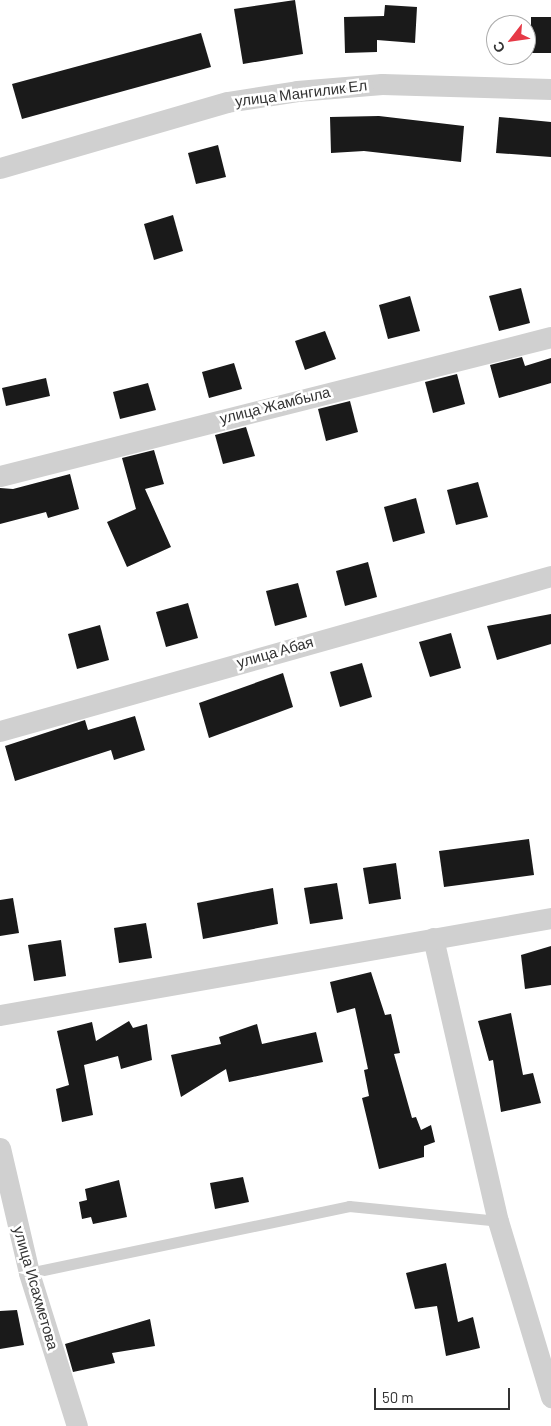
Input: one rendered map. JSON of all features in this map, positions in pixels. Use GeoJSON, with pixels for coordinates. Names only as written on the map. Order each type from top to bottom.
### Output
{"type":"FeatureCollection","features":[{"type":"Feature","properties":{"kind":"street","name":"улица Мангилик Ел"},"geometry":{"type":"LineString","coordinates":[[0,168],[227,102],[297,91],[382,84],[551,89]]}},
{"type":"Feature","properties":{"kind":"street","name":"улица Жамбыла"},"geometry":{"type":"LineString","coordinates":[[0,476],[551,337]]}},
{"type":"Feature","properties":{"kind":"street","name":"улица Абая"},"geometry":{"type":"LineString","coordinates":[[0,731],[551,576]]}},
{"type":"Feature","properties":{"kind":"street"},"geometry":{"type":"LineString","coordinates":[[0,1015],[551,918]]}},
{"type":"Feature","properties":{"kind":"street"},"geometry":{"type":"LineString","coordinates":[[432,938],[498,1221],[551,1397]]}},
{"type":"Feature","properties":{"kind":"street","name":"улица Исахметова"},"geometry":{"type":"LineString","coordinates":[[0,1148],[29,1272],[77,1426]]}},
{"type":"Feature","properties":{"kind":"lane"},"geometry":{"type":"LineString","coordinates":[[29,1272],[349,1206],[498,1221]]}},
{"type":"Feature","properties":{"kind":"building"},"geometry":{"type":"Polygon","coordinates":[[[295,0],[303,54],[243,64],[234,9],[295,0]]]}},
{"type":"Feature","properties":{"kind":"building"},"geometry":{"type":"Polygon","coordinates":[[[385,5],[417,7],[415,43],[377,40],[377,52],[345,53],[344,17],[384,16],[385,5]]]}},
{"type":"Feature","properties":{"kind":"building"},"geometry":{"type":"Polygon","coordinates":[[[536,17],[551,17],[551,53],[536,53],[536,17]]]}},
{"type":"Feature","properties":{"kind":"building"},"geometry":{"type":"Polygon","coordinates":[[[201,33],[211,67],[22,119],[12,84],[201,33]]]}},
{"type":"Feature","properties":{"kind":"building"},"geometry":{"type":"Polygon","coordinates":[[[379,116],[464,126],[461,162],[364,151],[331,153],[330,117],[379,116]]]}},
{"type":"Feature","properties":{"kind":"building"},"geometry":{"type":"Polygon","coordinates":[[[499,117],[551,122],[551,157],[496,153],[499,117]]]}},
{"type":"Feature","properties":{"kind":"building"},"geometry":{"type":"Polygon","coordinates":[[[218,145],[226,177],[196,184],[188,153],[218,145]]]}},
{"type":"Feature","properties":{"kind":"building"},"geometry":{"type":"Polygon","coordinates":[[[173,215],[183,251],[154,260],[144,224],[173,215]]]}},
{"type":"Feature","properties":{"kind":"building"},"geometry":{"type":"Polygon","coordinates":[[[521,288],[530,323],[499,331],[489,296],[521,288]]]}},
{"type":"Feature","properties":{"kind":"building"},"geometry":{"type":"Polygon","coordinates":[[[410,296],[420,331],[388,339],[379,305],[410,296]]]}},
{"type":"Feature","properties":{"kind":"building"},"geometry":{"type":"Polygon","coordinates":[[[325,331],[336,359],[305,370],[295,341],[325,331]]]}},
{"type":"Feature","properties":{"kind":"building"},"geometry":{"type":"Polygon","coordinates":[[[522,357],[525,366],[551,358],[551,383],[499,398],[490,365],[522,357]]]}},
{"type":"Feature","properties":{"kind":"building"},"geometry":{"type":"Polygon","coordinates":[[[234,363],[242,389],[209,398],[202,372],[234,363]]]}},
{"type":"Feature","properties":{"kind":"building"},"geometry":{"type":"Polygon","coordinates":[[[457,374],[465,404],[433,413],[425,382],[457,374]]]}},
{"type":"Feature","properties":{"kind":"building"},"geometry":{"type":"Polygon","coordinates":[[[46,378],[50,396],[6,406],[2,388],[46,378]]]}},
{"type":"Feature","properties":{"kind":"building"},"geometry":{"type":"Polygon","coordinates":[[[148,383],[156,410],[120,419],[113,392],[148,383]]]}},
{"type":"Feature","properties":{"kind":"building"},"geometry":{"type":"Polygon","coordinates":[[[350,401],[358,432],[326,441],[318,409],[350,401]]]}},
{"type":"Feature","properties":{"kind":"building"},"geometry":{"type":"Polygon","coordinates":[[[246,427],[255,456],[223,464],[215,435],[246,427]]]}},
{"type":"Feature","properties":{"kind":"building"},"geometry":{"type":"Polygon","coordinates":[[[154,450],[164,484],[145,489],[171,547],[127,567],[107,522],[136,509],[122,458],[154,450]]]}},
{"type":"Feature","properties":{"kind":"building"},"geometry":{"type":"Polygon","coordinates":[[[70,474],[79,509],[48,518],[46,512],[0,524],[0,488],[13,489],[70,474]]]}},
{"type":"Feature","properties":{"kind":"building"},"geometry":{"type":"Polygon","coordinates":[[[478,482],[488,517],[456,525],[447,490],[478,482]]]}},
{"type":"Feature","properties":{"kind":"building"},"geometry":{"type":"Polygon","coordinates":[[[416,498],[425,533],[393,542],[384,507],[416,498]]]}},
{"type":"Feature","properties":{"kind":"building"},"geometry":{"type":"Polygon","coordinates":[[[368,562],[377,597],[345,606],[336,571],[368,562]]]}},
{"type":"Feature","properties":{"kind":"building"},"geometry":{"type":"Polygon","coordinates":[[[298,583],[307,617],[275,626],[266,591],[298,583]]]}},
{"type":"Feature","properties":{"kind":"building"},"geometry":{"type":"Polygon","coordinates":[[[188,603],[198,638],[166,647],[156,612],[188,603]]]}},
{"type":"Feature","properties":{"kind":"building"},"geometry":{"type":"Polygon","coordinates":[[[551,614],[551,644],[497,660],[487,626],[551,614]]]}},
{"type":"Feature","properties":{"kind":"building"},"geometry":{"type":"Polygon","coordinates":[[[100,625],[109,660],[77,669],[68,634],[100,625]]]}},
{"type":"Feature","properties":{"kind":"building"},"geometry":{"type":"Polygon","coordinates":[[[451,633],[461,668],[430,677],[419,642],[451,633]]]}},
{"type":"Feature","properties":{"kind":"building"},"geometry":{"type":"Polygon","coordinates":[[[362,663],[372,697],[340,707],[330,672],[362,663]]]}},
{"type":"Feature","properties":{"kind":"building"},"geometry":{"type":"Polygon","coordinates":[[[283,673],[293,707],[209,738],[199,703],[283,673]]]}},
{"type":"Feature","properties":{"kind":"building"},"geometry":{"type":"Polygon","coordinates":[[[135,716],[145,750],[114,760],[111,750],[15,781],[5,746],[85,720],[88,730],[135,716]]]}},
{"type":"Feature","properties":{"kind":"building"},"geometry":{"type":"Polygon","coordinates":[[[529,839],[534,875],[444,887],[439,851],[529,839]]]}},
{"type":"Feature","properties":{"kind":"building"},"geometry":{"type":"Polygon","coordinates":[[[396,863],[401,899],[369,904],[363,868],[396,863]]]}},
{"type":"Feature","properties":{"kind":"building"},"geometry":{"type":"Polygon","coordinates":[[[337,883],[343,919],[310,924],[304,888],[337,883]]]}},
{"type":"Feature","properties":{"kind":"building"},"geometry":{"type":"Polygon","coordinates":[[[273,888],[278,924],[203,939],[197,903],[273,888]]]}},
{"type":"Feature","properties":{"kind":"building"},"geometry":{"type":"Polygon","coordinates":[[[13,898],[19,933],[0,936],[0,900],[13,898]]]}},
{"type":"Feature","properties":{"kind":"building"},"geometry":{"type":"Polygon","coordinates":[[[146,923],[152,958],[119,963],[114,928],[146,923]]]}},
{"type":"Feature","properties":{"kind":"building"},"geometry":{"type":"Polygon","coordinates":[[[61,940],[66,976],[34,981],[28,945],[61,940]]]}},
{"type":"Feature","properties":{"kind":"building"},"geometry":{"type":"Polygon","coordinates":[[[551,946],[551,985],[525,989],[521,955],[551,946]]]}},
{"type":"Feature","properties":{"kind":"building"},"geometry":{"type":"Polygon","coordinates":[[[371,972],[385,1015],[391,1014],[400,1053],[394,1054],[412,1118],[416,1117],[421,1130],[431,1125],[435,1142],[424,1146],[424,1157],[379,1169],[362,1098],[369,1096],[364,1070],[368,1069],[355,1008],[337,1013],[330,982],[371,972]]]}},
{"type":"Feature","properties":{"kind":"building"},"geometry":{"type":"Polygon","coordinates":[[[511,1013],[523,1075],[533,1073],[541,1103],[501,1112],[493,1060],[489,1061],[478,1021],[511,1013]]]}},
{"type":"Feature","properties":{"kind":"building"},"geometry":{"type":"Polygon","coordinates":[[[129,1021],[133,1028],[147,1024],[152,1060],[121,1069],[118,1056],[84,1065],[93,1115],[62,1122],[56,1089],[69,1085],[57,1031],[92,1022],[96,1041],[129,1021]]]}},
{"type":"Feature","properties":{"kind":"building"},"geometry":{"type":"Polygon","coordinates":[[[257,1024],[262,1044],[316,1032],[323,1062],[229,1082],[226,1069],[181,1097],[171,1055],[221,1044],[219,1037],[257,1024]]]}},
{"type":"Feature","properties":{"kind":"building"},"geometry":{"type":"Polygon","coordinates":[[[243,1177],[249,1202],[215,1209],[210,1183],[243,1177]]]}},
{"type":"Feature","properties":{"kind":"building"},"geometry":{"type":"Polygon","coordinates":[[[119,1180],[127,1217],[93,1224],[91,1217],[82,1219],[79,1202],[87,1200],[85,1189],[119,1180]]]}},
{"type":"Feature","properties":{"kind":"building"},"geometry":{"type":"Polygon","coordinates":[[[446,1263],[458,1322],[473,1317],[480,1348],[446,1356],[437,1306],[415,1309],[406,1273],[446,1263]]]}},
{"type":"Feature","properties":{"kind":"building"},"geometry":{"type":"Polygon","coordinates":[[[17,1310],[24,1345],[0,1349],[0,1311],[17,1310]]]}},
{"type":"Feature","properties":{"kind":"building"},"geometry":{"type":"Polygon","coordinates":[[[150,1319],[155,1346],[112,1353],[115,1363],[73,1372],[65,1344],[150,1319]]]}}]}
